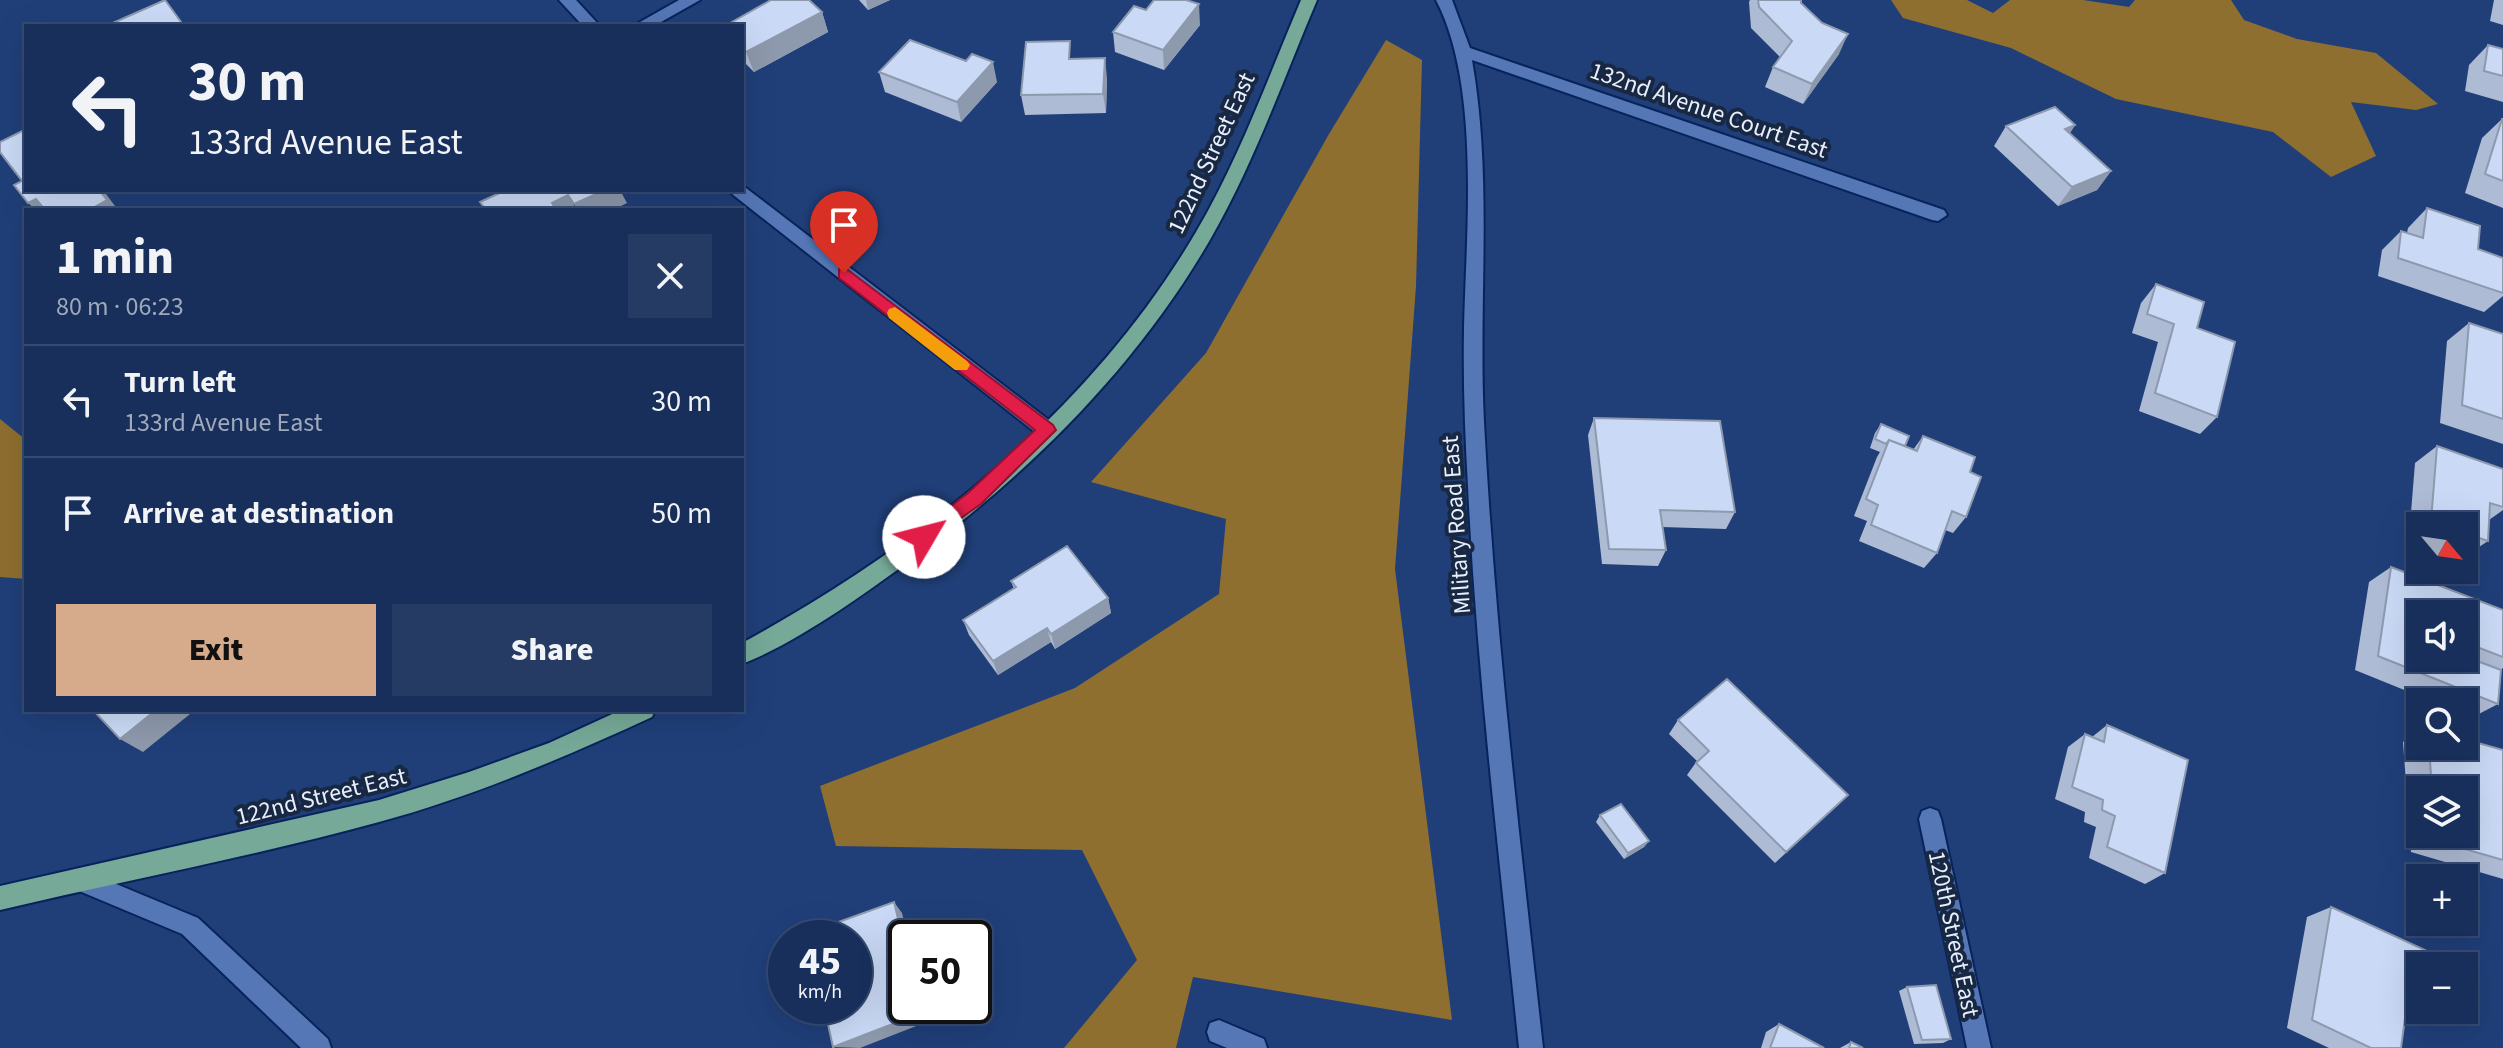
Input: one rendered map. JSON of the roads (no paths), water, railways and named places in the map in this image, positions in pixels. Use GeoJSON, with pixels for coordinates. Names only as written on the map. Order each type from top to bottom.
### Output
{"type":"FeatureCollection","features":[{"type":"Feature","properties":{"kind":"main road","name":"122nd Street East"},"geometry":{"type":"LineString","coordinates":[[744,653],[800,624],[874,575],[975,499],[1110,365],[1188,262],[1217,211],[1309,0]]}},
{"type":"Feature","properties":{"kind":"main road","name":"122nd Street East"},"geometry":{"type":"LineString","coordinates":[[0,898],[379,811],[469,783],[555,751],[640,712]]}},
{"type":"Feature","properties":{"kind":"street"},"geometry":{"type":"LineString","coordinates":[[567,0],[590,24]]}},
{"type":"Feature","properties":{"kind":"street"},"geometry":{"type":"LineString","coordinates":[[645,24],[692,0]]}},
{"type":"Feature","properties":{"kind":"street","name":"Military Road East"},"geometry":{"type":"LineString","coordinates":[[1444,0],[1454,18],[1463,51],[1475,143],[1475,423],[1492,660],[1531,1048]]}},
{"type":"Feature","properties":{"kind":"street","name":"132nd Avenue Court East"},"geometry":{"type":"LineString","coordinates":[[1463,51],[1938,215]]}},
{"type":"Feature","properties":{"kind":"street"},"geometry":{"type":"LineString","coordinates":[[741,192],[1047,430]]}},
{"type":"Feature","properties":{"kind":"street","name":"120th Street East"},"geometry":{"type":"LineString","coordinates":[[1930,819],[1979,1048]]}},
{"type":"Feature","properties":{"kind":"street"},"geometry":{"type":"LineString","coordinates":[[80,880],[190,926],[319,1048]]}},
{"type":"Feature","properties":{"kind":"street"},"geometry":{"type":"LineString","coordinates":[[1219,1032],[1255,1048]]}}]}
